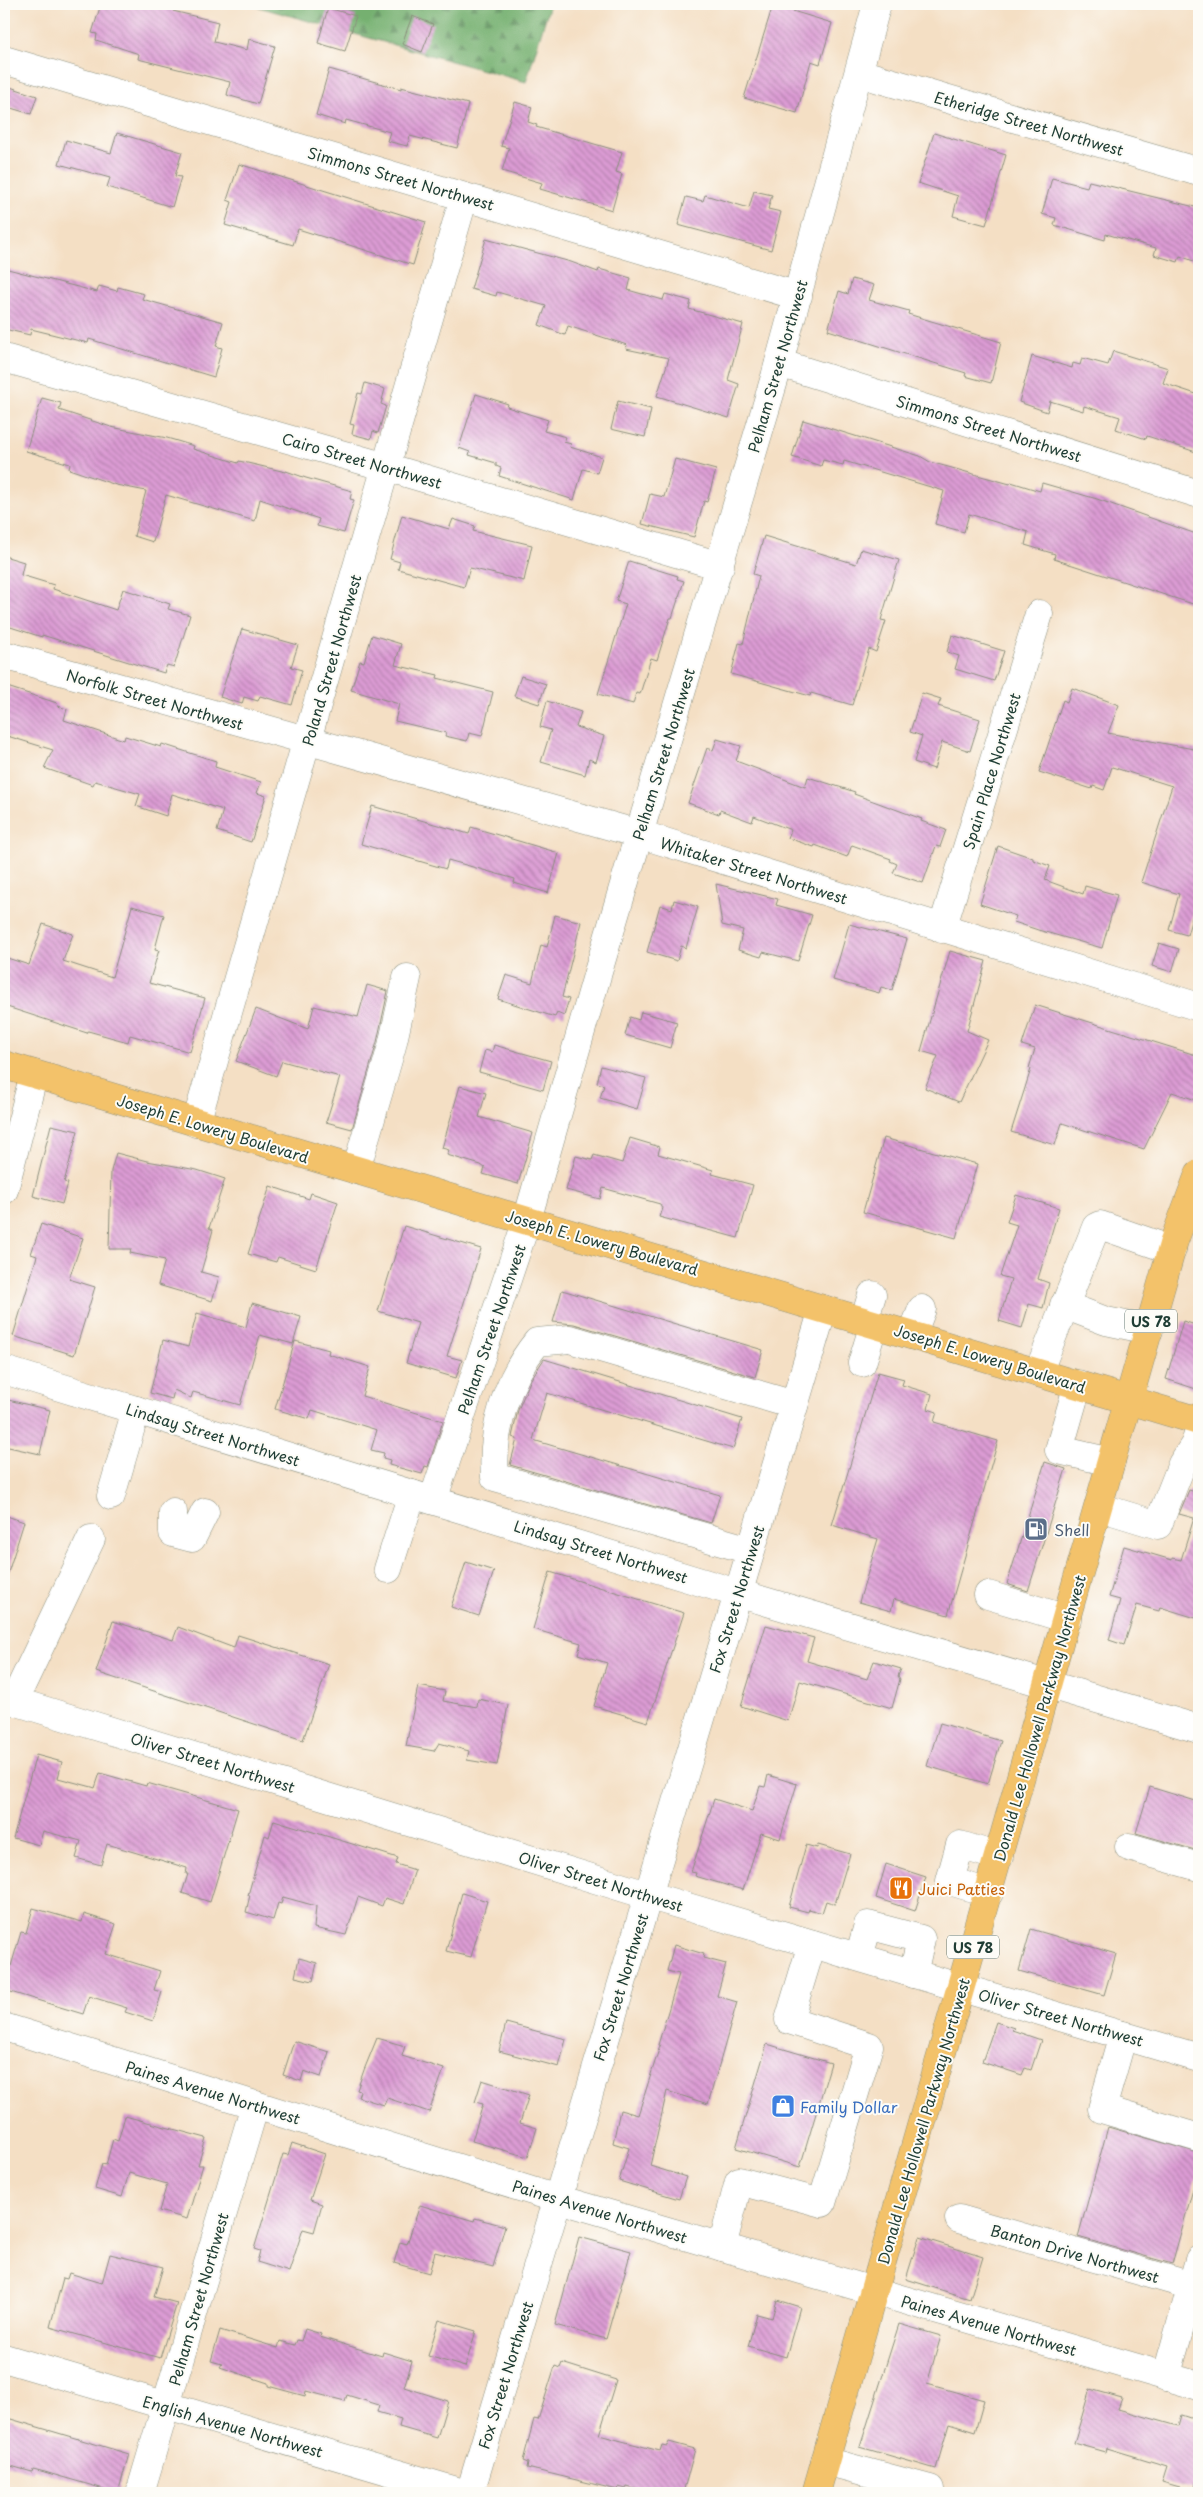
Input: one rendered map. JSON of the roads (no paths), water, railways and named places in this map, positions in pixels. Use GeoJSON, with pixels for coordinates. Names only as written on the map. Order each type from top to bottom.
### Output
{"type":"FeatureCollection","features":[{"type":"Feature","properties":{"kind":"main road","name":"Joseph E. Lowery Boulevard"},"geometry":{"type":"LineString","coordinates":[[4,1065],[196,1124],[527,1220],[1199,1420]]}},
{"type":"Feature","properties":{"kind":"main road","name":"Donald Lee Hollowell Parkway Northwest"},"geometry":{"type":"LineString","coordinates":[[816,2493],[1172,1250],[1199,1174]]}},
{"type":"Feature","properties":{"kind":"street","name":"Pelham Street Northwest"},"geometry":{"type":"LineString","coordinates":[[388,1568],[422,1497],[527,1220],[779,363],[877,4]]}},
{"type":"Feature","properties":{"kind":"street","name":"Simmons Street Northwest"},"geometry":{"type":"LineString","coordinates":[[4,60],[798,296]]}},
{"type":"Feature","properties":{"kind":"street","name":"Etheridge Street Northwest"},"geometry":{"type":"LineString","coordinates":[[858,73],[1199,172]]}},
{"type":"Feature","properties":{"kind":"street","name":"Poland Street Northwest"},"geometry":{"type":"LineString","coordinates":[[196,1124],[464,197]]}},
{"type":"Feature","properties":{"kind":"street","name":"Cairo Street Northwest"},"geometry":{"type":"LineString","coordinates":[[4,358],[386,467],[720,566]]}},
{"type":"Feature","properties":{"kind":"street","name":"Simmons Street Northwest"},"geometry":{"type":"LineString","coordinates":[[779,363],[1199,494]]}},
{"type":"Feature","properties":{"kind":"street","name":"Spain Place Northwest"},"geometry":{"type":"LineString","coordinates":[[942,929],[1039,614]]}},
{"type":"Feature","properties":{"kind":"street","name":"Norfolk Street Northwest"},"geometry":{"type":"LineString","coordinates":[[4,656],[307,742]]}},
{"type":"Feature","properties":{"kind":"street","name":"Whitaker Street Northwest"},"geometry":{"type":"LineString","coordinates":[[307,742],[639,834],[1199,1007]]}},
{"type":"Feature","properties":{"kind":"street"},"geometry":{"type":"LineString","coordinates":[[356,1170],[392,1046],[407,978]]}},
{"type":"Feature","properties":{"kind":"street"},"geometry":{"type":"LineString","coordinates":[[4,1190],[10,1139],[34,1074]]}},
{"type":"Feature","properties":{"kind":"street"},"geometry":{"type":"LineString","coordinates":[[1038,1373],[1096,1227],[1100,1225],[1172,1250]]}},
{"type":"Feature","properties":{"kind":"street"},"geometry":{"type":"LineString","coordinates":[[862,1363],[872,1295]]}},
{"type":"Feature","properties":{"kind":"street"},"geometry":{"type":"LineString","coordinates":[[1064,1305],[1106,1320],[1149,1330]]}},
{"type":"Feature","properties":{"kind":"street","name":"Fox Street Northwest"},"geometry":{"type":"LineString","coordinates":[[470,2493],[823,1309]]}},
{"type":"Feature","properties":{"kind":"street"},"geometry":{"type":"LineString","coordinates":[[912,1335],[922,1309]]}},
{"type":"Feature","properties":{"kind":"street"},"geometry":{"type":"LineString","coordinates":[[750,1550],[495,1477],[493,1453],[499,1419],[523,1359],[537,1342],[570,1339],[794,1405]]}},
{"type":"Feature","properties":{"kind":"street","name":"Lindsay Street Northwest"},"geometry":{"type":"LineString","coordinates":[[4,1370],[737,1593],[1199,1729]]}},
{"type":"Feature","properties":{"kind":"street"},"geometry":{"type":"LineString","coordinates":[[1078,1384],[1059,1450],[1111,1462]]}},
{"type":"Feature","properties":{"kind":"street"},"geometry":{"type":"LineString","coordinates":[[111,1496],[136,1410]]}},
{"type":"Feature","properties":{"kind":"street"},"geometry":{"type":"LineString","coordinates":[[1099,1507],[1158,1525],[1182,1464],[1195,1444],[1199,1431]]}},
{"type":"Feature","properties":{"kind":"street"},"geometry":{"type":"LineString","coordinates":[[173,1512],[173,1533],[192,1538],[205,1512]]}},
{"type":"Feature","properties":{"kind":"street"},"geometry":{"type":"LineString","coordinates":[[9,1700],[91,1539]]}},
{"type":"Feature","properties":{"kind":"street"},"geometry":{"type":"LineString","coordinates":[[988,1595],[1067,1619]]}},
{"type":"Feature","properties":{"kind":"street","name":"Oliver Street Northwest"},"geometry":{"type":"LineString","coordinates":[[9,1700],[647,1895],[1199,2058]]}},
{"type":"Feature","properties":{"kind":"street"},"geometry":{"type":"LineString","coordinates":[[989,1893],[950,1881],[960,1845],[999,1856]]}},
{"type":"Feature","properties":{"kind":"street"},"geometry":{"type":"LineString","coordinates":[[1129,1847],[1199,1867]]}},
{"type":"Feature","properties":{"kind":"street"},"geometry":{"type":"LineString","coordinates":[[722,2247],[740,2181],[822,2203],[869,2046],[789,2020],[812,1944]]}},
{"type":"Feature","properties":{"kind":"street","name":"Paines Avenue Northwest"},"geometry":{"type":"LineString","coordinates":[[4,2027],[558,2199],[1199,2386]]}},
{"type":"Feature","properties":{"kind":"street"},"geometry":{"type":"LineString","coordinates":[[1123,2035],[1102,2109],[1199,2138]]}},
{"type":"Feature","properties":{"kind":"street","name":"Pelham Street Northwest"},"geometry":{"type":"LineString","coordinates":[[140,2493],[255,2105]]}},
{"type":"Feature","properties":{"kind":"street","name":"Banton Drive Northwest"},"geometry":{"type":"LineString","coordinates":[[959,2219],[1192,2286]]}},
{"type":"Feature","properties":{"kind":"street"},"geometry":{"type":"LineString","coordinates":[[1166,2376],[1199,2260]]}},
{"type":"Feature","properties":{"kind":"street","name":"English Avenue Northwest"},"geometry":{"type":"LineString","coordinates":[[4,2358],[463,2493]]}},
{"type":"Feature","properties":{"kind":"street"},"geometry":{"type":"LineString","coordinates":[[825,2461],[930,2489]]}},
{"type":"Feature","properties":{"kind":"place","name":"Shell"},"geometry":{"type":"Point","coordinates":[1036,1529]}},
{"type":"Feature","properties":{"kind":"place","name":"Juici Patties"},"geometry":{"type":"Point","coordinates":[901,1888]}},
{"type":"Feature","properties":{"kind":"place","name":"Family Dollar"},"geometry":{"type":"Point","coordinates":[783,2106]}}]}
